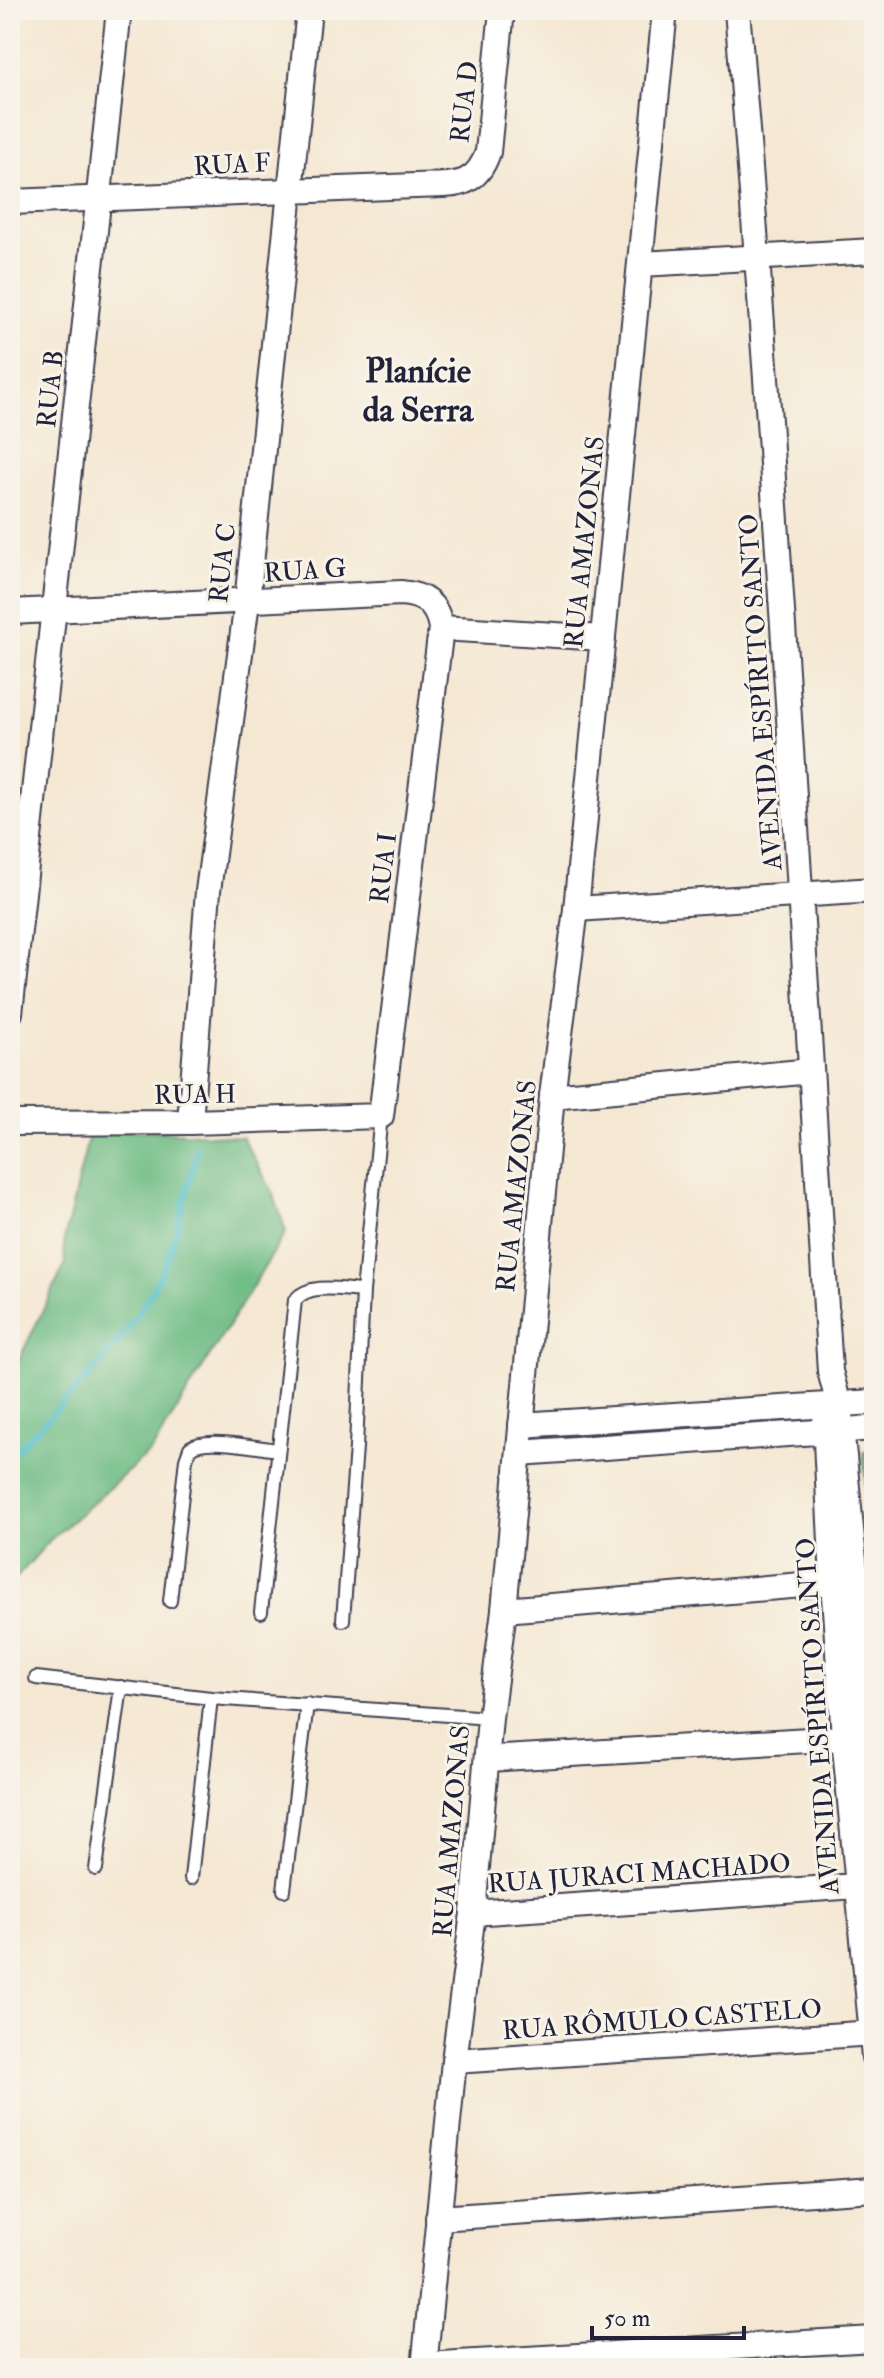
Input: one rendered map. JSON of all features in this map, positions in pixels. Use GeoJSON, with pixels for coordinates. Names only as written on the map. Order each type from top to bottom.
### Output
{"type":"FeatureCollection","features":[{"type":"Feature","properties":{"kind":"street","name":"RUA B"},"geometry":{"type":"LineString","coordinates":[[10,1013],[119,10]]}},
{"type":"Feature","properties":{"kind":"street","name":"RUA C"},"geometry":{"type":"LineString","coordinates":[[190,1122],[208,891],[247,602],[309,10]]}},
{"type":"Feature","properties":{"kind":"street","name":"RUA D"},"geometry":{"type":"LineString","coordinates":[[457,184],[479,173],[488,152],[502,10]]}},
{"type":"Feature","properties":{"kind":"street","name":"RUA AMAZONAS"},"geometry":{"type":"LineString","coordinates":[[423,2367],[454,2061],[473,1913],[552,1096],[576,909],[665,10]]}},
{"type":"Feature","properties":{"kind":"street","name":"AVENIDA ESPÍRITO SANTO"},"geometry":{"type":"LineString","coordinates":[[737,10],[759,259],[802,896],[833,1431],[854,1580],[857,1886],[873,2041]]}},
{"type":"Feature","properties":{"kind":"street","name":"RUA F"},"geometry":{"type":"LineString","coordinates":[[10,202],[457,184]]}},
{"type":"Feature","properties":{"kind":"street"},"geometry":{"type":"LineString","coordinates":[[641,264],[874,251]]}},
{"type":"Feature","properties":{"kind":"street","name":"RUA G"},"geometry":{"type":"LineString","coordinates":[[10,612],[387,593],[423,597],[437,611],[441,628]]}},
{"type":"Feature","properties":{"kind":"street"},"geometry":{"type":"LineString","coordinates":[[441,628],[603,638]]}},
{"type":"Feature","properties":{"kind":"street","name":"RUA I"},"geometry":{"type":"LineString","coordinates":[[381,1116],[441,628]]}},
{"type":"Feature","properties":{"kind":"street"},"geometry":{"type":"LineString","coordinates":[[576,909],[874,890]]}},
{"type":"Feature","properties":{"kind":"street"},"geometry":{"type":"LineString","coordinates":[[552,1096],[811,1071]]}},
{"type":"Feature","properties":{"kind":"street","name":"RUA H"},"geometry":{"type":"LineString","coordinates":[[10,1123],[381,1116]]}},
{"type":"Feature","properties":{"kind":"street"},"geometry":{"type":"LineString","coordinates":[[521,1425],[874,1402]]}},
{"type":"Feature","properties":{"kind":"street"},"geometry":{"type":"LineString","coordinates":[[519,1453],[874,1428]]}},
{"type":"Feature","properties":{"kind":"street"},"geometry":{"type":"LineString","coordinates":[[504,1610],[854,1580]]}},
{"type":"Feature","properties":{"kind":"street"},"geometry":{"type":"LineString","coordinates":[[487,1759],[855,1737]]}},
{"type":"Feature","properties":{"kind":"street","name":"AVENIDA ESPÍRITO SANTO"},"geometry":{"type":"LineString","coordinates":[[855,1737],[874,1841]]}},
{"type":"Feature","properties":{"kind":"street","name":"RUA JURACI MACHADO"},"geometry":{"type":"LineString","coordinates":[[473,1913],[857,1886]]}},
{"type":"Feature","properties":{"kind":"street","name":"RUA RÔMULO CASTELO"},"geometry":{"type":"LineString","coordinates":[[454,2061],[873,2041]]}},
{"type":"Feature","properties":{"kind":"street"},"geometry":{"type":"LineString","coordinates":[[438,2218],[874,2189]]}},
{"type":"Feature","properties":{"kind":"street"},"geometry":{"type":"LineString","coordinates":[[423,2367],[738,2358],[874,2339]]}},
{"type":"Feature","properties":{"kind":"lane"},"geometry":{"type":"LineString","coordinates":[[343,1620],[356,1447],[363,1291],[381,1116]]}},
{"type":"Feature","properties":{"kind":"lane"},"geometry":{"type":"LineString","coordinates":[[261,1612],[295,1300],[312,1289],[363,1291]]}},
{"type":"Feature","properties":{"kind":"lane"},"geometry":{"type":"LineString","coordinates":[[170,1601],[186,1459],[190,1448],[199,1443],[278,1450]]}},
{"type":"Feature","properties":{"kind":"lane"},"geometry":{"type":"LineString","coordinates":[[36,1678],[211,1698],[490,1718]]}},
{"type":"Feature","properties":{"kind":"lane"},"geometry":{"type":"LineString","coordinates":[[96,1869],[121,1687]]}},
{"type":"Feature","properties":{"kind":"lane"},"geometry":{"type":"LineString","coordinates":[[191,1878],[211,1698]]}},
{"type":"Feature","properties":{"kind":"lane"},"geometry":{"type":"LineString","coordinates":[[284,1890],[307,1704]]}},
{"type":"Feature","properties":{"kind":"green space"},"geometry":{"type":"Polygon","coordinates":[[[90,1130],[242,1137],[273,1193],[286,1232],[152,1450],[50,1540],[10,1585],[10,1378],[65,1265],[64,1241],[90,1130]]]}},
{"type":"Feature","properties":{"kind":"green space"},"geometry":{"type":"Polygon","coordinates":[[[863,1452],[874,1452],[872,1569],[863,1452]]]}},
{"type":"Feature","properties":{"kind":"waterway"},"geometry":{"type":"LineString","coordinates":[[10,1457],[114,1347],[148,1297],[173,1241],[198,1146]]}},
{"type":"Feature","properties":{"kind":"district","name":"Planície da Serra"},"geometry":{"type":"Point","coordinates":[418,390]}}]}
